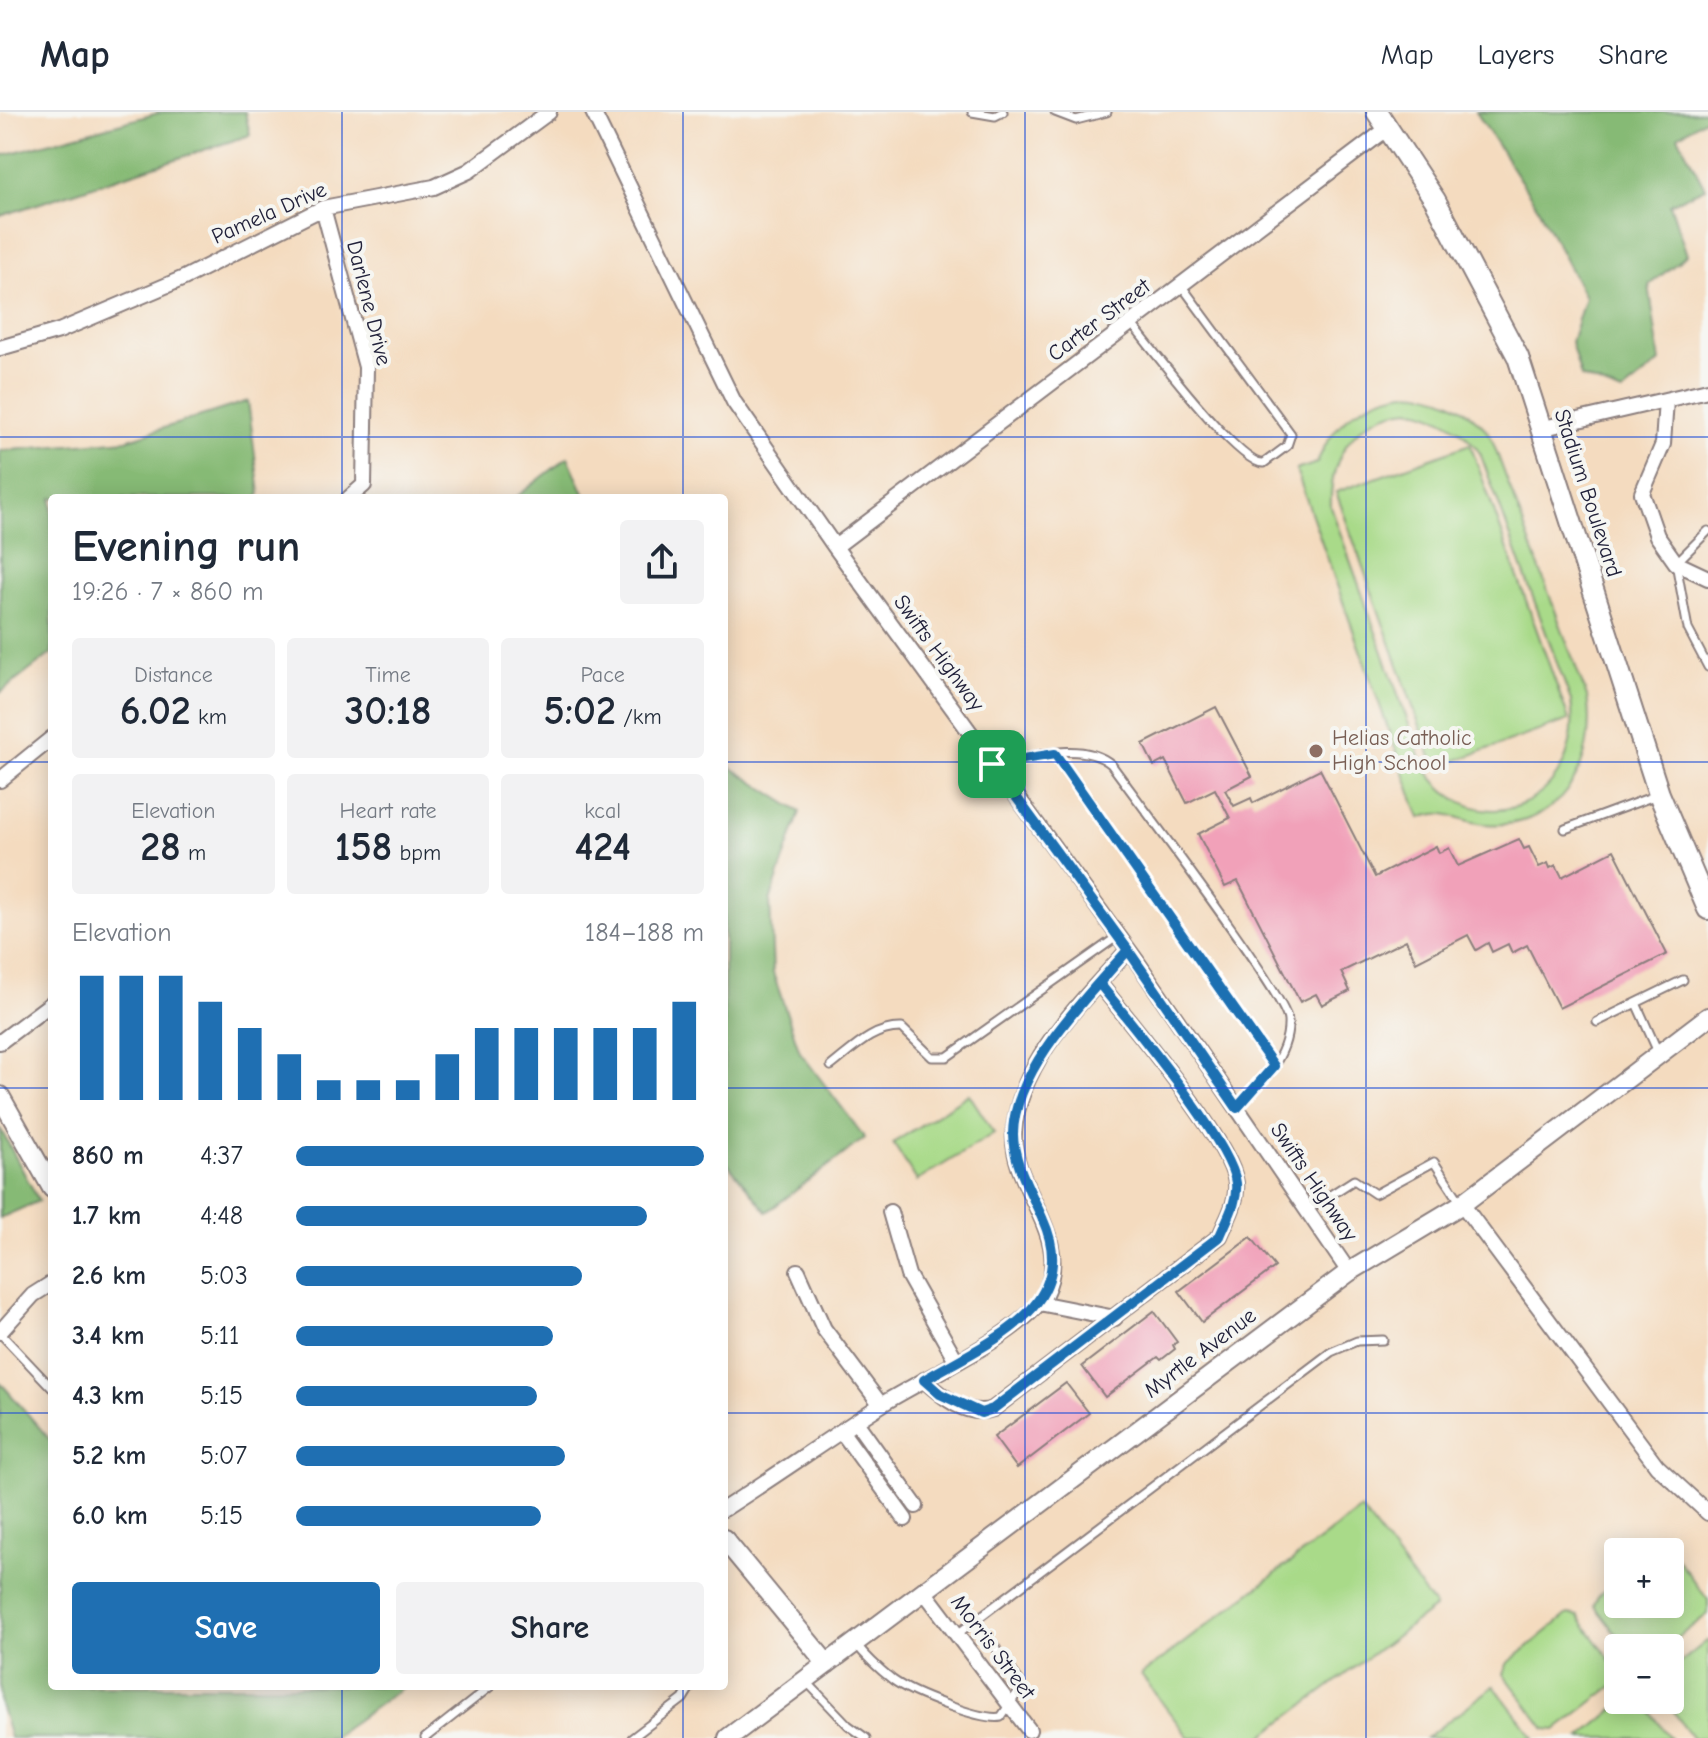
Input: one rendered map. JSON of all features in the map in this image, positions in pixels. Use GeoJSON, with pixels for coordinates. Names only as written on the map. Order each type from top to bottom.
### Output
{"type":"FeatureCollection","features":[{"type":"Feature","properties":{"kind":"main road","name":"Stadium Boulevard"},"geometry":{"type":"LineString","coordinates":[[1383,120],[1472,267],[1518,357],[1544,428],[1659,794],[1708,909]]}},
{"type":"Feature","properties":{"kind":"street","name":"Pamela Drive"},"geometry":{"type":"LineString","coordinates":[[0,348],[59,331],[184,278],[323,208],[434,187],[469,171],[549,112]]}},
{"type":"Feature","properties":{"kind":"street","name":"Swifts Highway"},"geometry":{"type":"LineString","coordinates":[[593,112],[734,402],[835,547],[1128,950],[1349,1272]]}},
{"type":"Feature","properties":{"kind":"street","name":"Carter Street"},"geometry":{"type":"LineString","coordinates":[[835,547],[1181,285],[1383,120]]}},
{"type":"Feature","properties":{"kind":"street","name":"Darlene Drive"},"geometry":{"type":"LineString","coordinates":[[323,208],[366,367],[364,485],[354,494]]}},
{"type":"Feature","properties":{"kind":"street"},"geometry":{"type":"LineString","coordinates":[[1544,428],[1708,390]]}},
{"type":"Feature","properties":{"kind":"street"},"geometry":{"type":"LineString","coordinates":[[1666,400],[1663,444],[1642,493],[1657,536],[1676,563],[1708,578]]}},
{"type":"Feature","properties":{"kind":"street"},"geometry":{"type":"LineString","coordinates":[[0,780],[48,741]]}},
{"type":"Feature","properties":{"kind":"street"},"geometry":{"type":"LineString","coordinates":[[728,1506],[881,1405],[1015,1326],[1039,1303],[1046,1291],[1053,1259],[1048,1229],[1021,1170],[1013,1135],[1019,1100],[1036,1065],[1063,1026],[1128,950]]}},
{"type":"Feature","properties":{"kind":"street"},"geometry":{"type":"LineString","coordinates":[[924,1380],[940,1394],[981,1413],[993,1409],[1220,1236],[1235,1203],[1236,1181],[1197,1109],[1099,983]]}},
{"type":"Feature","properties":{"kind":"street"},"geometry":{"type":"LineString","coordinates":[[0,1042],[48,1006]]}},
{"type":"Feature","properties":{"kind":"street","name":"Myrtle Avenue"},"geometry":{"type":"LineString","coordinates":[[728,1738],[1349,1272],[1462,1204],[1708,1017]]}},
{"type":"Feature","properties":{"kind":"street"},"geometry":{"type":"LineString","coordinates":[[0,1096],[48,1181]]}},
{"type":"Feature","properties":{"kind":"street"},"geometry":{"type":"LineString","coordinates":[[1462,1204],[1657,1466],[1708,1513]]}},
{"type":"Feature","properties":{"kind":"street"},"geometry":{"type":"LineString","coordinates":[[890,1212],[908,1275],[956,1360]]}},
{"type":"Feature","properties":{"kind":"street"},"geometry":{"type":"LineString","coordinates":[[798,1271],[824,1329],[881,1405]]}},
{"type":"Feature","properties":{"kind":"street"},"geometry":{"type":"LineString","coordinates":[[0,1333],[33,1295],[48,1286]]}},
{"type":"Feature","properties":{"kind":"street"},"geometry":{"type":"LineString","coordinates":[[1039,1303],[1115,1318]]}},
{"type":"Feature","properties":{"kind":"street"},"geometry":{"type":"LineString","coordinates":[[856,1422],[916,1506]]}},
{"type":"Feature","properties":{"kind":"street"},"geometry":{"type":"LineString","coordinates":[[842,1432],[905,1519]]}},
{"type":"Feature","properties":{"kind":"street"},"geometry":{"type":"LineString","coordinates":[[728,1544],[827,1664]]}},
{"type":"Feature","properties":{"kind":"street","name":"Morris Street"},"geometry":{"type":"LineString","coordinates":[[923,1590],[1032,1734]]}},
{"type":"Feature","properties":{"kind":"lane"},"geometry":{"type":"LineString","coordinates":[[972,112],[995,116],[1003,112]]}},
{"type":"Feature","properties":{"kind":"lane"},"geometry":{"type":"LineString","coordinates":[[1055,112],[1076,120],[1107,112]]}},
{"type":"Feature","properties":{"kind":"lane"},"geometry":{"type":"LineString","coordinates":[[1131,323],[1207,415],[1252,461],[1264,463],[1282,451],[1291,434],[1181,285]]}},
{"type":"Feature","properties":{"kind":"lane"},"geometry":{"type":"LineString","coordinates":[[1708,531],[1676,563],[1688,629],[1708,667]]}},
{"type":"Feature","properties":{"kind":"lane"},"geometry":{"type":"LineString","coordinates":[[992,764],[1055,754],[1098,753],[1111,764],[1268,983],[1283,1005],[1288,1021],[1274,1066],[1237,1108]]}},
{"type":"Feature","properties":{"kind":"lane"},"geometry":{"type":"LineString","coordinates":[[1055,754],[1274,1066]]}},
{"type":"Feature","properties":{"kind":"lane"},"geometry":{"type":"LineString","coordinates":[[1565,829],[1659,794]]}},
{"type":"Feature","properties":{"kind":"lane"},"geometry":{"type":"LineString","coordinates":[[831,1066],[871,1035],[887,1028],[902,1028],[932,1057],[947,1057],[1118,936]]}},
{"type":"Feature","properties":{"kind":"lane"},"geometry":{"type":"LineString","coordinates":[[1597,1022],[1683,980]]}},
{"type":"Feature","properties":{"kind":"lane"},"geometry":{"type":"LineString","coordinates":[[1636,1003],[1659,1054]]}},
{"type":"Feature","properties":{"kind":"lane"},"geometry":{"type":"LineString","coordinates":[[1307,1210],[1354,1180],[1375,1194],[1434,1162],[1462,1204]]}},
{"type":"Feature","properties":{"kind":"lane"},"geometry":{"type":"LineString","coordinates":[[0,1333],[48,1384]]}},
{"type":"Feature","properties":{"kind":"lane"},"geometry":{"type":"LineString","coordinates":[[956,1635],[1331,1352],[1357,1341],[1383,1340]]}},
{"type":"Feature","properties":{"kind":"lane"},"geometry":{"type":"LineString","coordinates":[[855,1642],[870,1662],[896,1682],[982,1718],[1001,1717],[1020,1682],[976,1620]]}},
{"type":"Feature","properties":{"kind":"lane"},"geometry":{"type":"LineString","coordinates":[[805,1680],[848,1725],[866,1738]]}},
{"type":"Feature","properties":{"kind":"lane"},"geometry":{"type":"LineString","coordinates":[[425,1738],[486,1690]]}},
{"type":"Feature","properties":{"kind":"lane"},"geometry":{"type":"LineString","coordinates":[[632,1738],[683,1699],[689,1690]]}},
{"type":"Feature","properties":{"kind":"green space"},"geometry":{"type":"Polygon","coordinates":[[[162,112],[245,112],[250,135],[0,216],[0,156],[162,112]]]}},
{"type":"Feature","properties":{"kind":"green space"},"geometry":{"type":"Polygon","coordinates":[[[1476,112],[1708,112],[1708,117],[1678,136],[1705,188],[1670,204],[1687,255],[1649,285],[1660,362],[1622,393],[1581,377],[1571,342],[1585,297],[1537,206],[1476,112]]]}},
{"type":"Feature","properties":{"kind":"green space"},"geometry":{"type":"Polygon","coordinates":[[[1405,392],[1442,398],[1462,408],[1490,434],[1587,697],[1589,722],[1580,768],[1569,788],[1554,805],[1535,817],[1512,823],[1485,824],[1446,814],[1420,818],[1296,470],[1317,463],[1331,436],[1351,415],[1390,395],[1405,392]],[[1410,409],[1391,413],[1361,429],[1341,455],[1335,471],[1331,507],[1423,764],[1444,790],[1469,805],[1496,810],[1521,804],[1544,790],[1561,768],[1571,738],[1571,701],[1480,453],[1458,429],[1410,409]]]}},
{"type":"Feature","properties":{"kind":"green space"},"geometry":{"type":"Polygon","coordinates":[[[248,401],[260,494],[48,494],[48,656],[0,693],[0,451],[126,440],[248,401]]]}},
{"type":"Feature","properties":{"kind":"green space"},"geometry":{"type":"Polygon","coordinates":[[[1470,444],[1569,720],[1435,768],[1336,492],[1470,444]]]}},
{"type":"Feature","properties":{"kind":"green space"},"geometry":{"type":"Polygon","coordinates":[[[568,457],[584,494],[520,494],[568,457]]]}},
{"type":"Feature","properties":{"kind":"green space"},"geometry":{"type":"Polygon","coordinates":[[[728,766],[800,812],[770,901],[773,973],[800,1052],[865,1138],[767,1212],[728,1164],[728,766]]]}},
{"type":"Feature","properties":{"kind":"green space"},"geometry":{"type":"Polygon","coordinates":[[[969,1094],[994,1133],[917,1181],[893,1143],[969,1094]]]}},
{"type":"Feature","properties":{"kind":"green space"},"geometry":{"type":"Polygon","coordinates":[[[0,1128],[39,1201],[0,1218],[0,1128]]]}},
{"type":"Feature","properties":{"kind":"green space"},"geometry":{"type":"Polygon","coordinates":[[[0,1382],[48,1437],[48,1690],[398,1690],[332,1738],[10,1738],[0,1704],[0,1382]]]}},
{"type":"Feature","properties":{"kind":"green space"},"geometry":{"type":"Polygon","coordinates":[[[1361,1509],[1435,1607],[1260,1738],[1189,1738],[1141,1675],[1361,1509]]]}},
{"type":"Feature","properties":{"kind":"green space"},"geometry":{"type":"Polygon","coordinates":[[[1684,1568],[1708,1600],[1708,1614],[1682,1634],[1616,1634],[1594,1605],[1604,1591],[1604,1618],[1684,1618],[1684,1568]]]}},
{"type":"Feature","properties":{"kind":"green space"},"geometry":{"type":"Polygon","coordinates":[[[1568,1614],[1578,1616],[1604,1651],[1604,1693],[1556,1730],[1545,1729],[1504,1674],[1507,1664],[1568,1614]]]}},
{"type":"Feature","properties":{"kind":"green space"},"geometry":{"type":"Polygon","coordinates":[[[1708,1640],[1708,1738],[1693,1738],[1675,1714],[1684,1714],[1684,1660],[1708,1640]]]}},
{"type":"Feature","properties":{"kind":"green space"},"geometry":{"type":"Polygon","coordinates":[[[1494,1686],[1534,1738],[1426,1738],[1494,1686]]]}},
{"type":"Feature","properties":{"kind":"green space"},"geometry":{"type":"Polygon","coordinates":[[[1609,1714],[1652,1714],[1670,1738],[1580,1738],[1609,1714]]]}},
{"type":"Feature","properties":{"kind":"building","name":"Helias Catholic High School"},"geometry":{"type":"Polygon","coordinates":[[[1216,707],[1252,776],[1225,790],[1234,806],[1251,798],[1253,803],[1320,769],[1375,877],[1436,846],[1439,853],[1449,848],[1458,866],[1519,839],[1524,849],[1529,847],[1539,867],[1548,863],[1550,868],[1556,865],[1562,877],[1614,850],[1667,954],[1559,1008],[1527,945],[1512,953],[1508,944],[1492,952],[1488,943],[1476,950],[1468,935],[1416,962],[1406,940],[1341,972],[1350,991],[1322,1005],[1316,994],[1300,1002],[1238,881],[1225,887],[1198,834],[1230,818],[1215,789],[1187,803],[1165,760],[1154,766],[1143,744],[1216,707]]]}},
{"type":"Feature","properties":{"kind":"building"},"geometry":{"type":"Polygon","coordinates":[[[1251,1237],[1275,1267],[1202,1322],[1179,1291],[1251,1237]]]}},
{"type":"Feature","properties":{"kind":"building"},"geometry":{"type":"Polygon","coordinates":[[[1154,1311],[1177,1342],[1173,1345],[1175,1349],[1161,1360],[1158,1357],[1105,1397],[1082,1366],[1154,1311]]]}},
{"type":"Feature","properties":{"kind":"building"},"geometry":{"type":"Polygon","coordinates":[[[1066,1383],[1089,1413],[1017,1468],[994,1437],[1066,1383]]]}},
{"type":"Feature","properties":{"kind":"place","name":"Helias Catholic High School"},"geometry":{"type":"Point","coordinates":[1316,751]}},
{"type":"Feature","properties":{"kind":"route"},"geometry":{"type":"LineString","coordinates":[[992,764],[1055,754],[1274,1066],[1237,1108],[1128,950],[1099,983],[1197,1109],[1236,1181],[1235,1203],[1220,1236],[1160,1285],[993,1409],[981,1413],[966,1410],[924,1380],[1015,1326],[1037,1307],[1046,1291],[1053,1259],[1048,1229],[1021,1170],[1013,1135],[1019,1100],[1036,1065],[1072,1013],[1128,950],[992,764]]}}]}
